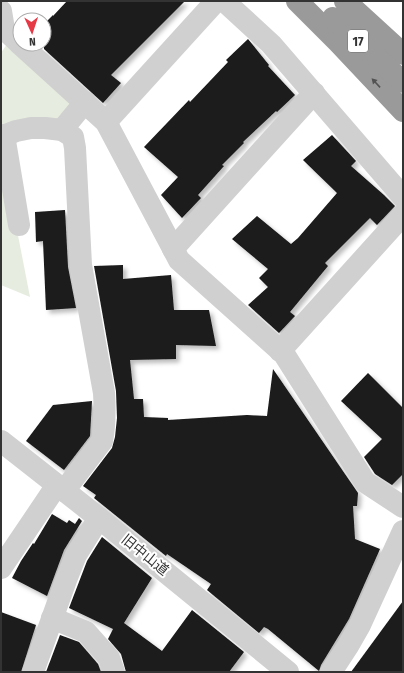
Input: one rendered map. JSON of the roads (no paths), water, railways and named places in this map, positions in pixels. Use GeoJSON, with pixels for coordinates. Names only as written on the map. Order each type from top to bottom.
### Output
{"type":"FeatureCollection","features":[{"type":"Feature","properties":{"kind":"highway"},"geometry":{"type":"LineString","coordinates":[[297,1],[403,111]]}},
{"type":"Feature","properties":{"kind":"highway","name":"17"},"geometry":{"type":"LineString","coordinates":[[312,1],[403,82]]}},
{"type":"Feature","properties":{"kind":"highway","name":"17"},"geometry":{"type":"LineString","coordinates":[[345,1],[403,54]]}},
{"type":"Feature","properties":{"kind":"highway"},"geometry":{"type":"LineString","coordinates":[[359,1],[403,37]]}},
{"type":"Feature","properties":{"kind":"street"},"geometry":{"type":"LineString","coordinates":[[106,122],[216,1]]}},
{"type":"Feature","properties":{"kind":"street"},"geometry":{"type":"LineString","coordinates":[[224,1],[272,44],[403,197]]}},
{"type":"Feature","properties":{"kind":"street"},"geometry":{"type":"LineString","coordinates":[[1,11],[4,29],[12,36]]}},
{"type":"Feature","properties":{"kind":"street"},"geometry":{"type":"LineString","coordinates":[[29,52],[106,122],[179,260],[284,354],[365,482],[403,507]]}},
{"type":"Feature","properties":{"kind":"street"},"geometry":{"type":"LineString","coordinates":[[173,249],[314,93]]}},
{"type":"Feature","properties":{"kind":"street"},"geometry":{"type":"LineString","coordinates":[[62,130],[85,102]]}},
{"type":"Feature","properties":{"kind":"street"},"geometry":{"type":"LineString","coordinates":[[1,568],[61,488],[102,441],[104,433],[104,393],[81,266],[75,148],[73,137],[62,130],[31,128],[2,136],[19,225]]}},
{"type":"Feature","properties":{"kind":"street"},"geometry":{"type":"LineString","coordinates":[[280,351],[403,214]]}},
{"type":"Feature","properties":{"kind":"street","name":"旧中山道"},"geometry":{"type":"LineString","coordinates":[[1,441],[99,518],[276,668]]}},
{"type":"Feature","properties":{"kind":"street"},"geometry":{"type":"LineString","coordinates":[[33,672],[76,555],[99,518]]}},
{"type":"Feature","properties":{"kind":"street"},"geometry":{"type":"LineString","coordinates":[[331,672],[360,625],[403,531]]}},
{"type":"Feature","properties":{"kind":"street"},"geometry":{"type":"LineString","coordinates":[[52,618],[86,632],[109,658],[114,672]]}}]}
